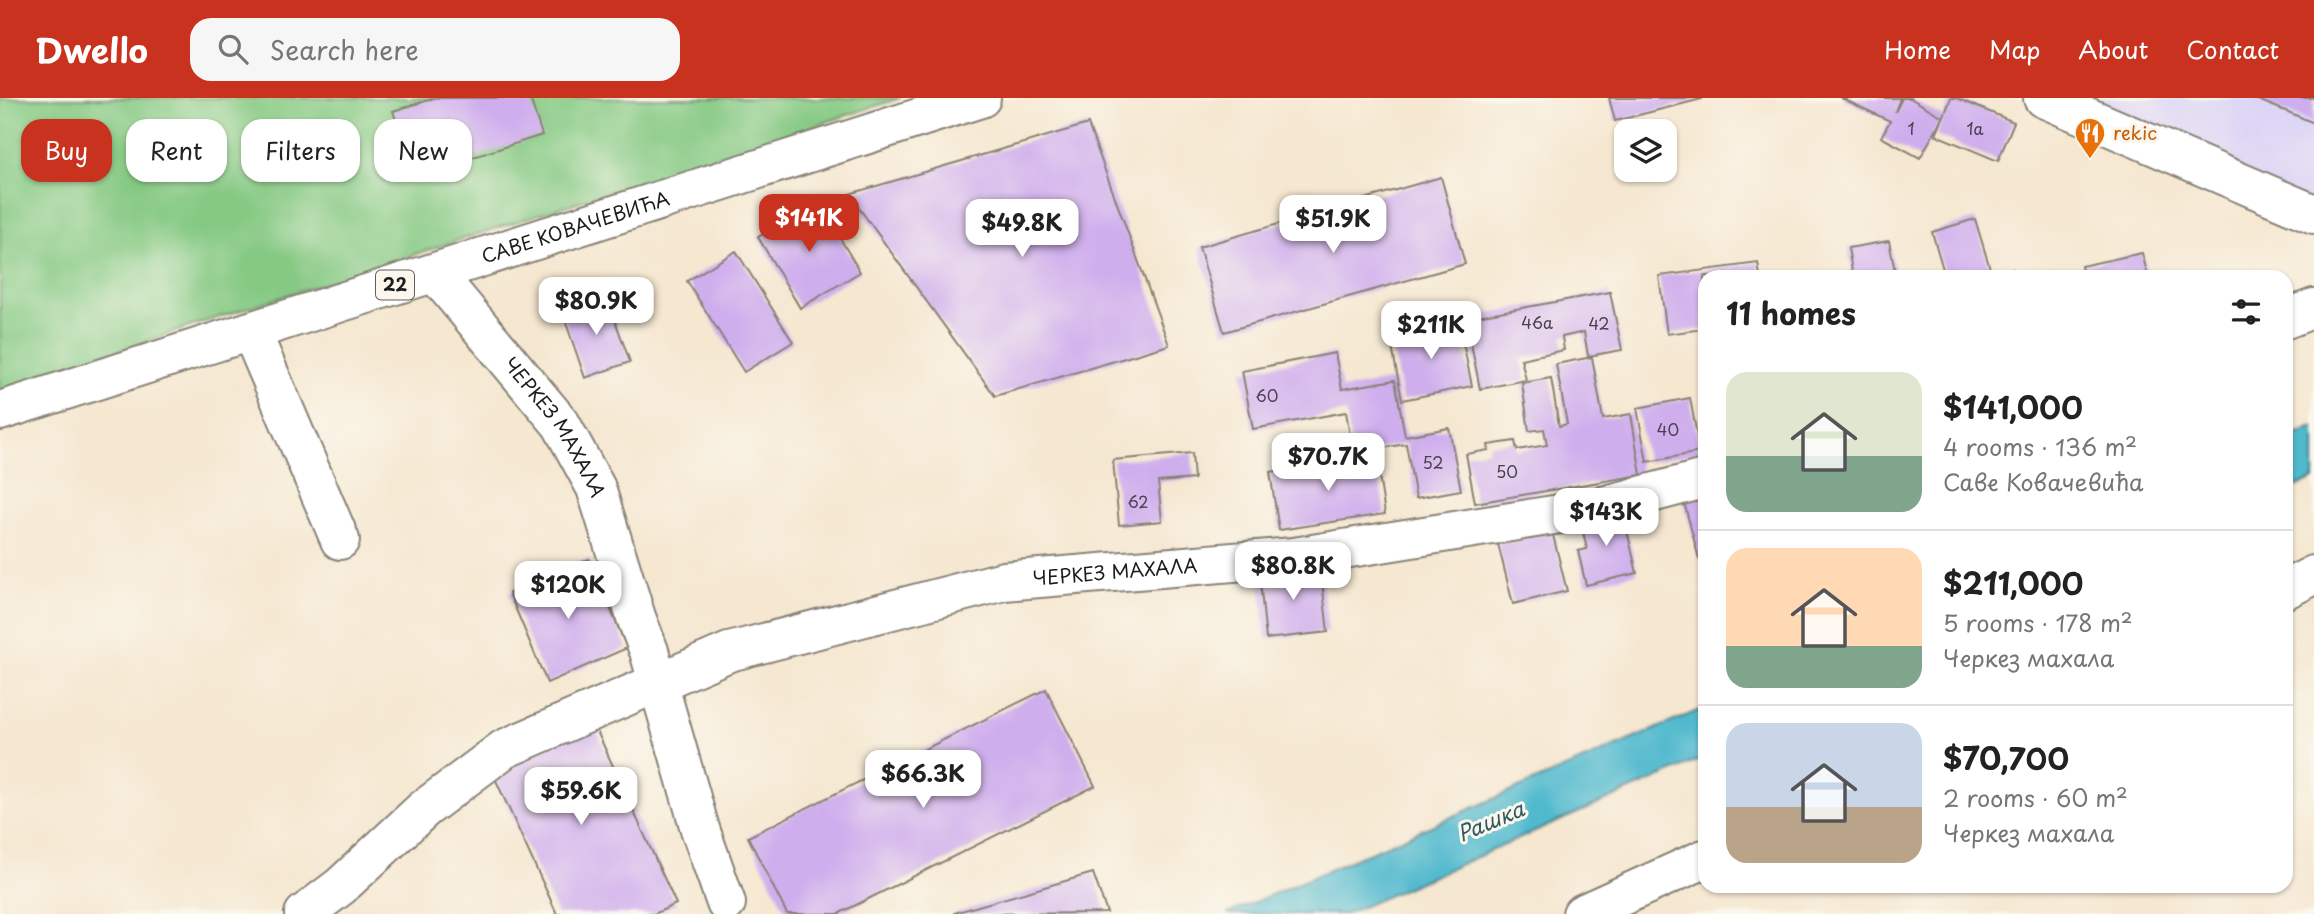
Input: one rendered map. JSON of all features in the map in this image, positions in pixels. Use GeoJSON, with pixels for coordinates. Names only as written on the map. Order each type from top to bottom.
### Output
{"type":"FeatureCollection","features":[{"type":"Feature","properties":{"kind":"street","name":"САВЕ КОВАЧЕВИЋА"},"geometry":{"type":"LineString","coordinates":[[0,411],[981,98]]}},
{"type":"Feature","properties":{"kind":"street"},"geometry":{"type":"LineString","coordinates":[[2043,98],[2314,214]]}},
{"type":"Feature","properties":{"kind":"street","name":"ЧЕРКЕЗ МАХАЛА"},"geometry":{"type":"LineString","coordinates":[[435,273],[561,424],[596,488],[649,651],[700,829],[726,903]]}},
{"type":"Feature","properties":{"kind":"street"},"geometry":{"type":"LineString","coordinates":[[2293,316],[2314,308]]}},
{"type":"Feature","properties":{"kind":"street"},"geometry":{"type":"LineString","coordinates":[[251,331],[340,540]]}},
{"type":"Feature","properties":{"kind":"street","name":"ЧЕРКЕЗ МАХАЛА"},"geometry":{"type":"LineString","coordinates":[[304,914],[341,886],[424,809],[504,749],[729,652],[1004,581],[1294,557],[1591,509],[1698,482]]}},
{"type":"Feature","properties":{"kind":"street"},"geometry":{"type":"LineString","coordinates":[[2293,586],[2314,575]]}},
{"type":"Feature","properties":{"kind":"street"},"geometry":{"type":"LineString","coordinates":[[1582,914],[1698,862]]}},
{"type":"Feature","properties":{"kind":"shaded area"},"geometry":{"type":"Polygon","coordinates":[[[2043,98],[2314,98],[2314,214],[2043,98]]]}},
{"type":"Feature","properties":{"kind":"green space"},"geometry":{"type":"Polygon","coordinates":[[[0,98],[901,98],[195,325],[0,391],[0,98]]]}},
{"type":"Feature","properties":{"kind":"water"},"geometry":{"type":"Polygon","coordinates":[[[2314,426],[2314,479],[2293,489],[2293,436],[2314,426]]]}},
{"type":"Feature","properties":{"kind":"water","name":"Рашка"},"geometry":{"type":"Polygon","coordinates":[[[1698,711],[1698,761],[1346,914],[1227,914],[1698,711]]]}},
{"type":"Feature","properties":{"kind":"building"},"geometry":{"type":"Polygon","coordinates":[[[435,98],[530,98],[542,135],[472,157],[472,119],[396,119],[393,111],[435,98]]]}},
{"type":"Feature","properties":{"kind":"building"},"geometry":{"type":"Polygon","coordinates":[[[1609,98],[1702,98],[1623,119],[1614,119],[1609,98]]]}},
{"type":"Feature","properties":{"kind":"building"},"geometry":{"type":"Polygon","coordinates":[[[1841,98],[1900,98],[1895,112],[1902,98],[1910,98],[1943,117],[1920,158],[1881,137],[1890,121],[1841,98]]]}},
{"type":"Feature","properties":{"kind":"building"},"geometry":{"type":"Polygon","coordinates":[[[1951,98],[2014,122],[1998,161],[1936,135],[1951,98]]]}},
{"type":"Feature","properties":{"kind":"building"},"geometry":{"type":"Polygon","coordinates":[[[2253,98],[2314,98],[2314,123],[2288,112],[2253,98]]]}},
{"type":"Feature","properties":{"kind":"building"},"geometry":{"type":"Polygon","coordinates":[[[1088,124],[1169,345],[995,396],[849,194],[1088,124]]]}},
{"type":"Feature","properties":{"kind":"building"},"geometry":{"type":"Polygon","coordinates":[[[1441,177],[1465,264],[1224,332],[1199,247],[1441,177]]]}},
{"type":"Feature","properties":{"kind":"building"},"geometry":{"type":"Polygon","coordinates":[[[818,201],[860,272],[800,308],[758,237],[818,201]]]}},
{"type":"Feature","properties":{"kind":"building"},"geometry":{"type":"Polygon","coordinates":[[[1975,219],[1990,270],[1943,270],[1932,232],[1975,219]]]}},
{"type":"Feature","properties":{"kind":"building"},"geometry":{"type":"Polygon","coordinates":[[[1889,241],[1895,270],[1852,270],[1848,248],[1889,241]]]}},
{"type":"Feature","properties":{"kind":"building"},"geometry":{"type":"Polygon","coordinates":[[[736,251],[793,342],[744,372],[687,281],[736,251]]]}},
{"type":"Feature","properties":{"kind":"building"},"geometry":{"type":"Polygon","coordinates":[[[2142,253],[2146,270],[2082,270],[2081,266],[2142,253]]]}},
{"type":"Feature","properties":{"kind":"building"},"geometry":{"type":"Polygon","coordinates":[[[1758,263],[1759,270],[1705,270],[1758,263]]]}},
{"type":"Feature","properties":{"kind":"building"},"geometry":{"type":"Polygon","coordinates":[[[1698,271],[1698,330],[1667,334],[1659,276],[1698,271]]]}},
{"type":"Feature","properties":{"kind":"building"},"geometry":{"type":"Polygon","coordinates":[[[604,290],[630,362],[585,378],[564,317],[604,290]]]}},
{"type":"Feature","properties":{"kind":"building"},"geometry":{"type":"Polygon","coordinates":[[[1610,292],[1622,350],[1588,356],[1584,332],[1562,337],[1564,350],[1521,359],[1526,380],[1480,389],[1466,318],[1610,292]]]}},
{"type":"Feature","properties":{"kind":"building"},"geometry":{"type":"Polygon","coordinates":[[[1459,323],[1472,386],[1402,400],[1390,336],[1459,323]]]}},
{"type":"Feature","properties":{"kind":"building"},"geometry":{"type":"Polygon","coordinates":[[[1335,353],[1342,389],[1395,380],[1405,436],[1449,428],[1461,490],[1416,498],[1406,444],[1353,453],[1346,412],[1253,429],[1242,371],[1335,353]]]}},
{"type":"Feature","properties":{"kind":"building"},"geometry":{"type":"Polygon","coordinates":[[[1592,357],[1603,419],[1631,414],[1641,475],[1475,503],[1466,454],[1489,450],[1488,445],[1515,441],[1517,450],[1547,445],[1544,429],[1529,431],[1522,383],[1551,378],[1559,426],[1567,424],[1556,364],[1592,357]]]}},
{"type":"Feature","properties":{"kind":"building"},"geometry":{"type":"Polygon","coordinates":[[[1690,398],[1698,452],[1647,462],[1637,408],[1690,398]]]}},
{"type":"Feature","properties":{"kind":"building"},"geometry":{"type":"Polygon","coordinates":[[[1192,453],[1194,479],[1158,482],[1162,521],[1119,525],[1113,460],[1192,453]]]}},
{"type":"Feature","properties":{"kind":"building"},"geometry":{"type":"Polygon","coordinates":[[[1376,456],[1385,514],[1279,530],[1270,472],[1376,456]]]}},
{"type":"Feature","properties":{"kind":"building"},"geometry":{"type":"Polygon","coordinates":[[[1698,487],[1698,555],[1681,491],[1698,487]]]}},
{"type":"Feature","properties":{"kind":"building"},"geometry":{"type":"Polygon","coordinates":[[[1622,509],[1637,573],[1586,585],[1578,551],[1587,549],[1580,519],[1622,509]]]}},
{"type":"Feature","properties":{"kind":"building"},"geometry":{"type":"Polygon","coordinates":[[[1552,531],[1567,591],[1513,604],[1498,544],[1552,531]]]}},
{"type":"Feature","properties":{"kind":"building"},"geometry":{"type":"Polygon","coordinates":[[[589,559],[627,648],[547,683],[509,593],[589,559]]]}},
{"type":"Feature","properties":{"kind":"building"},"geometry":{"type":"Polygon","coordinates":[[[1320,565],[1328,632],[1266,639],[1259,572],[1320,565]]]}},
{"type":"Feature","properties":{"kind":"building"},"geometry":{"type":"Polygon","coordinates":[[[1046,689],[1095,786],[838,914],[787,914],[748,837],[1046,689]]]}},
{"type":"Feature","properties":{"kind":"building"},"geometry":{"type":"Polygon","coordinates":[[[591,718],[676,904],[654,914],[557,914],[489,765],[591,718]]]}},
{"type":"Feature","properties":{"kind":"building"},"geometry":{"type":"Polygon","coordinates":[[[1093,873],[1107,913],[954,914],[954,913],[1093,873]]]}},
{"type":"Feature","properties":{"kind":"place","name":"rekic"},"geometry":{"type":"Point","coordinates":[2090,160]}}]}
